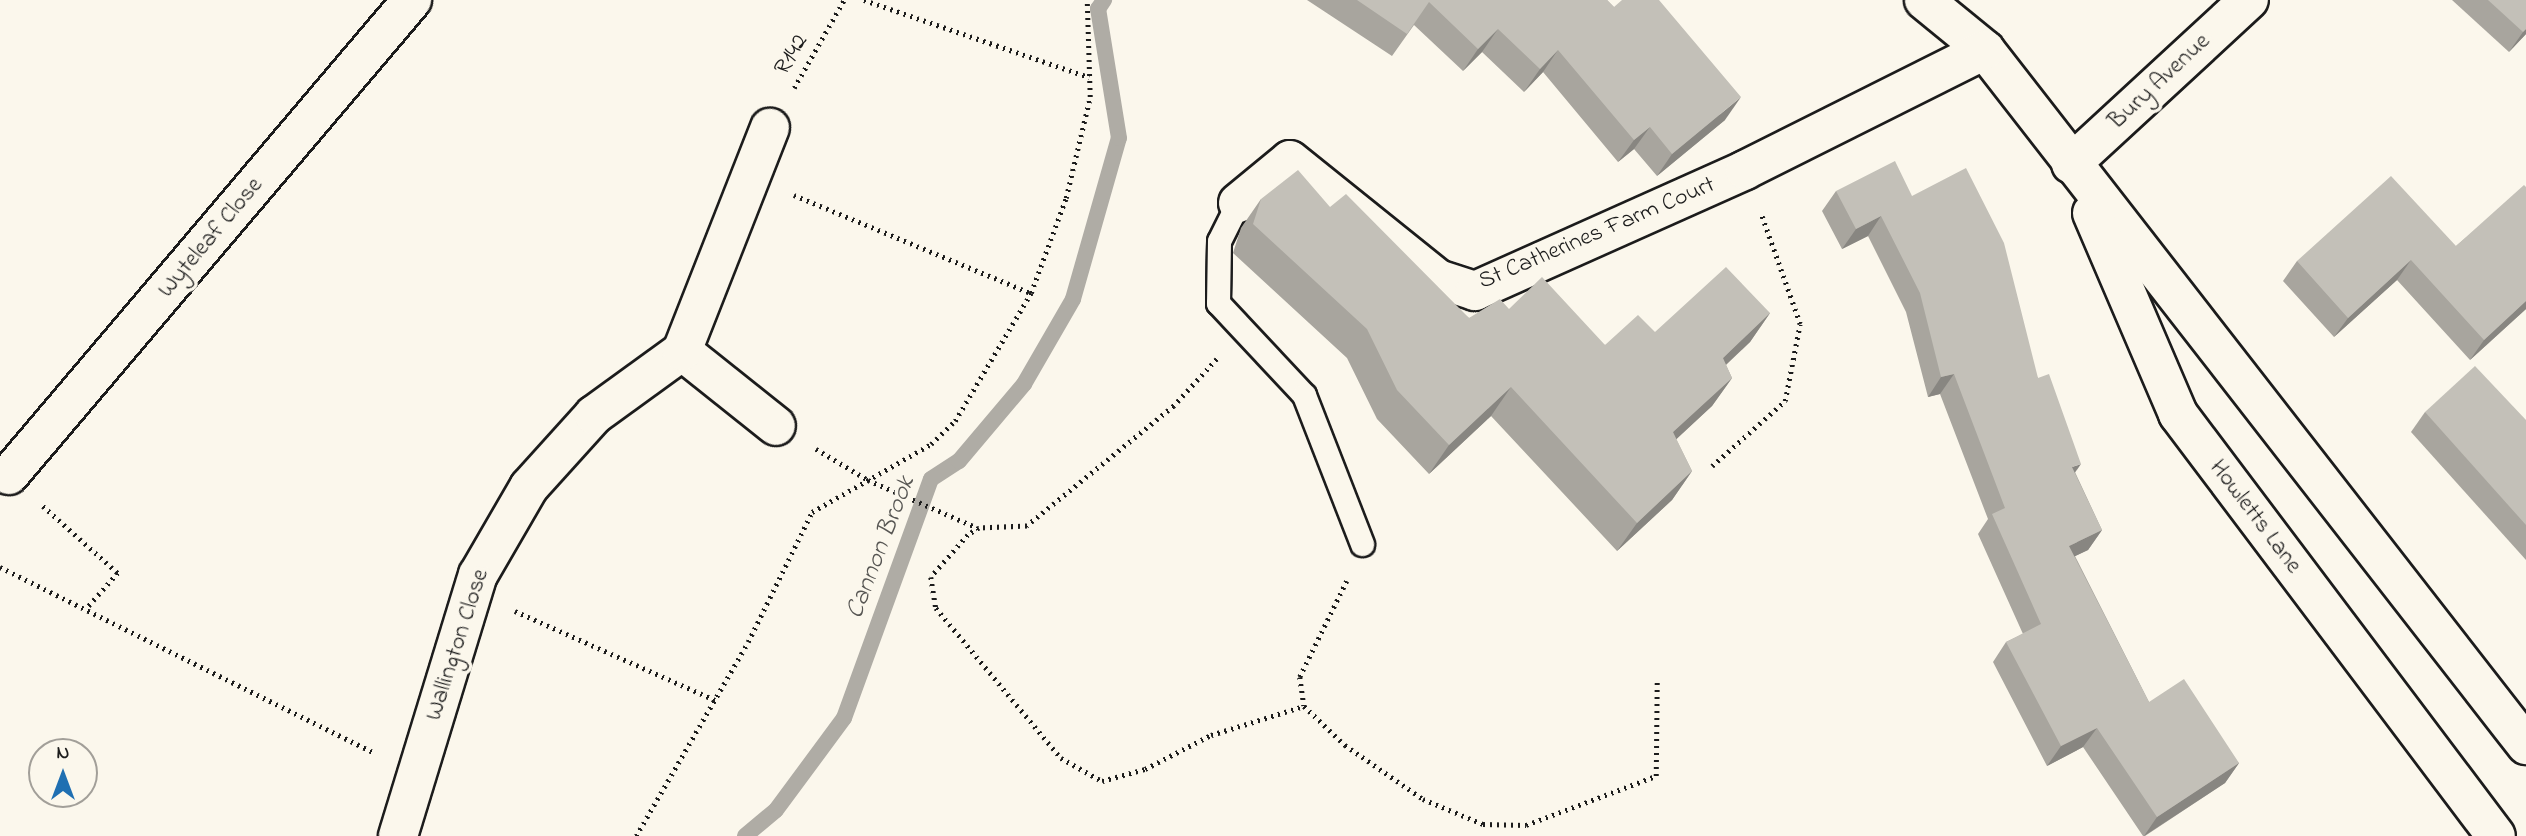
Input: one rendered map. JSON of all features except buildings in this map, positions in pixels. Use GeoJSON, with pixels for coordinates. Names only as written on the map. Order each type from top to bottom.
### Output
{"type":"FeatureCollection","features":[{"type":"Feature","properties":{"kind":"street","name":"Wyteleaf Close"},"geometry":{"type":"LineString","coordinates":[[9,475],[412,0]]}},
{"type":"Feature","properties":{"kind":"street","name":"Howletts Lane"},"geometry":{"type":"LineString","coordinates":[[1924,0],[1985,50],[2071,164],[2526,744]]}},
{"type":"Feature","properties":{"kind":"street","name":"Bury Avenue"},"geometry":{"type":"LineString","coordinates":[[2071,164],[2249,0]]}},
{"type":"Feature","properties":{"kind":"street","name":"St Catherines Farm Court"},"geometry":{"type":"LineString","coordinates":[[1238,203],[1290,160],[1438,279],[1475,290],[1745,170],[1985,50]]}},
{"type":"Feature","properties":{"kind":"street"},"geometry":{"type":"LineString","coordinates":[[770,128],[682,351],[776,426]]}},
{"type":"Feature","properties":{"kind":"street","name":"Howletts Lane"},"geometry":{"type":"LineString","coordinates":[[2071,164],[2178,414],[2496,836]]}},
{"type":"Feature","properties":{"kind":"street","name":"Wallington Close"},"geometry":{"type":"LineString","coordinates":[[398,836],[473,592],[528,487],[594,415],[682,351]]}},
{"type":"Feature","properties":{"kind":"lane"},"geometry":{"type":"LineString","coordinates":[[1238,203],[1219,241],[1218,303],[1304,395],[1362,544]]}},
{"type":"Feature","properties":{"kind":"path","name":"R142"},"geometry":{"type":"LineString","coordinates":[[770,128],[844,0]]}},
{"type":"Feature","properties":{"kind":"path"},"geometry":{"type":"LineString","coordinates":[[864,0],[1089,77]]}},
{"type":"Feature","properties":{"kind":"path"},"geometry":{"type":"LineString","coordinates":[[636,836],[715,700],[812,512],[931,443],[956,421],[1031,293],[1066,198],[1090,97],[1087,0]]}},
{"type":"Feature","properties":{"kind":"path"},"geometry":{"type":"LineString","coordinates":[[1712,467],[1786,401],[1800,324],[1745,170]]}},
{"type":"Feature","properties":{"kind":"path"},"geometry":{"type":"LineString","coordinates":[[752,177],[1031,293]]}},
{"type":"Feature","properties":{"kind":"path"},"geometry":{"type":"LineString","coordinates":[[776,426],[868,480],[979,528],[1027,526],[1174,406],[1243,330]]}},
{"type":"Feature","properties":{"kind":"path"},"geometry":{"type":"LineString","coordinates":[[9,475],[118,573],[87,608]]}},
{"type":"Feature","properties":{"kind":"path"},"geometry":{"type":"LineString","coordinates":[[979,528],[931,577],[936,608],[1061,758],[1102,781],[1145,769],[1211,735],[1304,706]]}},
{"type":"Feature","properties":{"kind":"path"},"geometry":{"type":"LineString","coordinates":[[1362,544],[1300,677],[1304,706],[1345,745],[1423,799],[1483,824],[1526,825],[1656,776],[1657,682]]}},
{"type":"Feature","properties":{"kind":"path"},"geometry":{"type":"LineString","coordinates":[[0,567],[417,774]]}},
{"type":"Feature","properties":{"kind":"path"},"geometry":{"type":"LineString","coordinates":[[473,592],[715,700]]}},
{"type":"Feature","properties":{"kind":"waterway","name":"Cannon Brook"},"geometry":{"type":"LineString","coordinates":[[745,836],[776,810],[844,718],[931,479],[959,461],[1024,384],[1073,299],[1119,138],[1098,9],[1104,0]]}}]}
